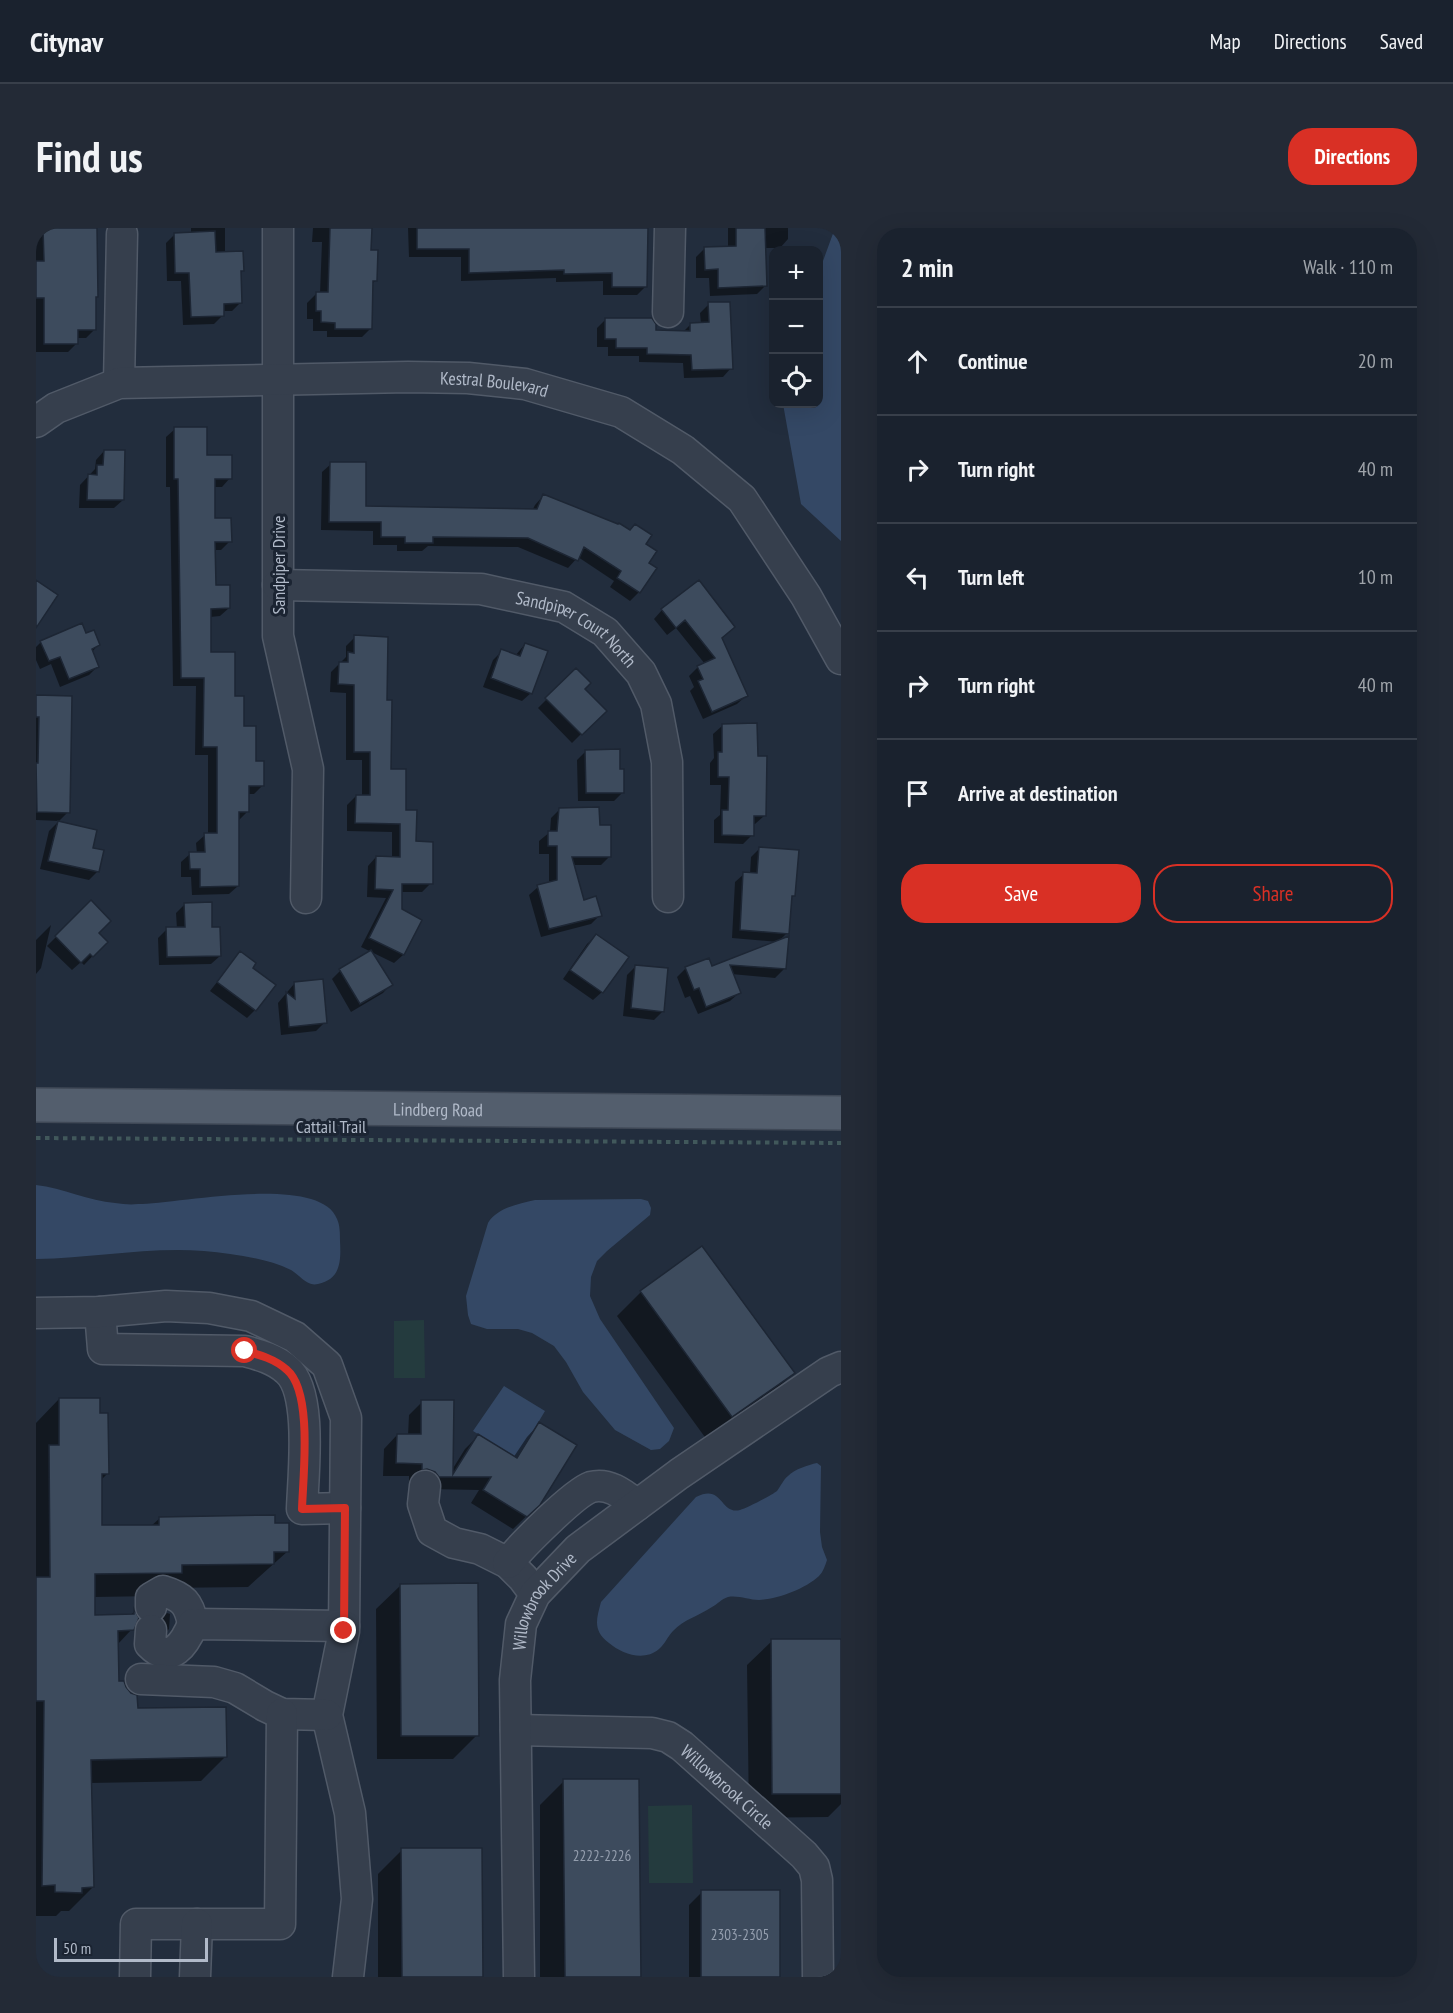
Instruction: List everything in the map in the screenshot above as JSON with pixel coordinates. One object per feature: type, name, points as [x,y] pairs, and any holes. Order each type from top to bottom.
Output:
[{"type":"main road","name":"Lindberg Road","points":[[36,1105],[841,1113]]},
{"type":"street","name":"Sandpiper Drive","points":[[278,228],[278,636],[308,770],[306,898]]},
{"type":"street","points":[[668,312],[670,228]]},
{"type":"street","points":[[119,383],[122,234]]},
{"type":"street","name":"Kestral Boulevard","points":[[36,422],[56,408],[119,383],[408,377],[468,378],[525,384],[621,412],[683,450],[742,499],[806,596],[841,658]]},
{"type":"street","name":"Sandpiper Court North","points":[[278,585],[481,589],[564,607],[605,632],[640,673],[656,704],[668,762],[669,897]]},
{"type":"street","points":[[36,1313],[100,1312],[166,1306],[209,1308],[251,1316],[295,1337],[327,1365],[346,1418],[344,1626],[327,1715],[350,1813],[357,1899],[348,1977]]},
{"type":"street","points":[[100,1312],[103,1349],[245,1351],[266,1356],[289,1371],[301,1393],[304,1411],[302,1509],[345,1508]]},
{"type":"street","name":"Willowbrook Drive","points":[[519,1977],[515,1680],[521,1624],[535,1594],[578,1550],[637,1505],[689,1467],[841,1366]]},
{"type":"street","points":[[425,1486],[423,1504],[432,1531],[454,1543],[480,1549],[508,1563],[535,1594]]},
{"type":"street","points":[[508,1563],[521,1546],[576,1497],[592,1487],[614,1488],[637,1505]]},
{"type":"street","points":[[164,1590],[179,1596],[191,1612],[193,1624],[178,1650],[165,1654],[157,1651],[150,1644],[152,1598],[164,1590]]},
{"type":"street","points":[[193,1624],[344,1626]]},
{"type":"street","points":[[141,1679],[214,1683],[235,1688],[282,1714],[327,1715]]},
{"type":"street","points":[[135,1977],[136,1924],[280,1924],[282,1714]]},
{"type":"street","name":"Willowbrook Circle","points":[[516,1730],[652,1733],[669,1737],[682,1746],[804,1855],[814,1867],[817,1880],[818,1977]]},
{"type":"street","points":[[195,1977],[197,1924]]},
{"type":"path","name":"Cattail Trail","points":[[36,1138],[841,1143]]},
{"type":"green space","points":[[424,1320],[425,1378],[394,1378],[394,1321]]},
{"type":"green space","points":[[692,1805],[693,1883],[649,1883],[648,1806]]},
{"type":"water","points":[[835,228],[841,228],[841,541],[801,504],[784,408],[823,408],[823,261]]},
{"type":"water","points":[[36,1185],[95,1200],[129,1204],[245,1194],[304,1197],[325,1205],[337,1219],[340,1230],[340,1262],[335,1273],[326,1282],[310,1284],[291,1270],[269,1262],[246,1256],[205,1251],[157,1250],[36,1259]]},
{"type":"water","points":[[641,1199],[648,1201],[651,1208],[650,1215],[597,1261],[591,1277],[590,1296],[600,1319],[674,1428],[669,1441],[660,1449],[651,1450],[615,1430],[583,1392],[554,1346],[532,1333],[518,1329],[487,1329],[471,1324],[466,1296],[488,1223],[502,1210],[535,1200]]},
{"type":"water","points":[[504,1386],[545,1411],[517,1458],[473,1431]]},
{"type":"water","points":[[817,1463],[821,1466],[820,1532],[827,1560],[823,1571],[813,1581],[774,1598],[759,1600],[728,1597],[682,1623],[659,1649],[647,1655],[627,1653],[604,1639],[597,1625],[601,1602],[696,1497],[711,1494],[717,1496],[728,1508],[740,1510],[777,1491],[794,1471]]},
{"type":"building","points":[[43,228],[97,228],[96,330],[78,330],[78,344],[44,344],[44,298],[36,298],[36,261],[44,261]]},
{"type":"building","points":[[330,228],[372,228],[371,250],[378,250],[377,281],[373,281],[372,329],[335,329],[335,323],[321,322],[321,311],[316,311],[316,292],[328,292]]},
{"type":"building","points":[[417,228],[648,228],[647,287],[612,287],[612,273],[564,274],[564,270],[469,273],[469,249],[417,249]]},
{"type":"building","points":[[736,228],[765,228],[767,286],[718,288],[718,269],[705,270],[704,247],[736,246]]},
{"type":"building","points":[[215,231],[216,252],[243,251],[242,303],[224,304],[224,316],[191,317],[189,273],[175,273],[174,233]]},
{"type":"building","points":[[708,302],[730,302],[733,369],[692,370],[691,355],[647,354],[647,348],[616,348],[616,339],[605,339],[605,318],[652,318],[656,324],[656,330],[690,331],[690,323],[709,322]]},
{"type":"building","points":[[174,427],[207,427],[207,455],[232,455],[232,479],[215,479],[215,518],[231,518],[232,542],[215,542],[216,585],[230,585],[230,608],[211,609],[211,652],[235,652],[235,696],[244,696],[244,726],[256,726],[256,761],[264,761],[264,786],[249,786],[249,812],[239,812],[239,886],[200,887],[200,869],[190,869],[189,852],[205,852],[204,833],[217,833],[217,747],[203,747],[204,678],[181,678],[178,479],[174,479]]},
{"type":"building","points":[[104,450],[125,450],[124,500],[87,500],[88,474],[97,475],[97,465],[103,465]]},
{"type":"building","points":[[330,462],[366,462],[366,506],[537,509],[543,494],[619,523],[630,530],[635,524],[652,535],[646,544],[657,551],[649,563],[657,568],[640,593],[617,578],[621,571],[584,547],[578,561],[528,538],[433,537],[433,543],[405,543],[405,537],[381,537],[381,522],[329,522]]},
{"type":"building","points":[[36,580],[58,595],[36,628]]},
{"type":"building","points":[[699,580],[735,627],[722,638],[748,696],[712,712],[698,681],[703,679],[697,666],[715,658],[685,620],[676,628],[661,609]]},
{"type":"building","points":[[82,623],[86,633],[94,630],[100,645],[92,649],[99,667],[69,679],[60,657],[49,661],[40,641]]},
{"type":"building","points":[[354,635],[388,637],[387,700],[392,700],[391,769],[406,769],[406,810],[417,810],[416,841],[433,842],[433,884],[402,884],[402,909],[422,920],[404,955],[369,938],[393,890],[375,889],[376,856],[400,857],[400,824],[355,823],[356,795],[370,795],[370,752],[354,752],[354,685],[338,684],[339,662],[348,662],[348,652],[354,653]]},
{"type":"building","points":[[525,643],[548,651],[532,694],[491,678],[501,649],[520,656]]},
{"type":"building","points":[[576,668],[591,683],[585,689],[607,711],[582,735],[545,698]]},
{"type":"building","points":[[36,695],[72,696],[70,813],[37,812],[36,763],[38,763],[39,717],[36,717]]},
{"type":"building","points":[[757,723],[758,756],[767,756],[766,816],[754,816],[754,836],[722,835],[722,810],[728,810],[729,777],[718,777],[718,752],[722,752],[722,724]]},
{"type":"building","points":[[620,749],[620,769],[624,769],[624,793],[586,793],[585,750]]},
{"type":"building","points":[[599,807],[600,825],[611,825],[611,857],[572,857],[584,900],[596,896],[602,916],[549,929],[537,885],[557,880],[557,846],[548,846],[548,831],[557,831],[559,808]]},
{"type":"building","points":[[58,821],[97,830],[93,848],[104,850],[99,872],[48,861]]},
{"type":"building","points":[[759,847],[799,850],[789,934],[740,930],[743,872],[757,873]]},
{"type":"building","points":[[91,900],[111,921],[99,933],[108,942],[93,957],[90,954],[81,963],[55,936]]},
{"type":"building","points":[[212,902],[212,927],[220,927],[221,956],[167,957],[166,927],[185,927],[184,903]]},
{"type":"building","points":[[596,934],[629,957],[603,993],[570,970]]},
{"type":"building","points":[[789,936],[786,969],[730,965],[741,993],[706,1007],[699,988],[694,990],[685,967],[709,958],[712,966]]},
{"type":"building","points":[[371,950],[393,985],[360,1004],[339,969]]},
{"type":"building","points":[[240,951],[256,963],[253,968],[276,985],[256,1011],[217,982]]},
{"type":"building","points":[[635,965],[668,968],[664,1012],[631,1008]]},
{"type":"building","points":[[323,979],[327,1023],[289,1027],[286,992],[295,999],[294,982]]},
{"type":"building","points":[[702,1246],[795,1373],[732,1417],[640,1291]]},
{"type":"building","points":[[59,1398],[100,1398],[100,1413],[108,1413],[109,1474],[102,1474],[102,1525],[159,1525],[159,1517],[275,1515],[275,1523],[289,1523],[289,1552],[274,1552],[274,1564],[182,1565],[182,1573],[95,1574],[95,1615],[134,1614],[134,1609],[139,1618],[134,1630],[118,1631],[119,1681],[124,1681],[131,1693],[137,1695],[138,1708],[226,1707],[227,1757],[91,1760],[94,1887],[82,1888],[82,1893],[55,1892],[55,1885],[42,1886],[44,1701],[36,1701],[36,1577],[50,1577],[49,1445],[59,1445]]},
{"type":"building","points":[[421,1400],[454,1400],[453,1474],[478,1434],[517,1458],[539,1422],[577,1445],[540,1505],[527,1517],[483,1490],[491,1477],[439,1477],[435,1472],[422,1470],[422,1464],[396,1463],[397,1434],[421,1434]]},
{"type":"building","points":[[478,1583],[479,1736],[401,1736],[400,1584]]},
{"type":"building","points":[[771,1639],[841,1639],[841,1794],[772,1794]]},
{"type":"building","points":[[563,1779],[639,1779],[641,1977],[565,1977]]},
{"type":"building","points":[[401,1848],[482,1848],[483,1977],[402,1977]]},
{"type":"building","points":[[701,1890],[780,1890],[780,1977],[701,1977]]},
{"type":"route","points":[[245,1351],[266,1356],[289,1371],[301,1393],[304,1411],[302,1509],[345,1508],[344,1631]]}]
